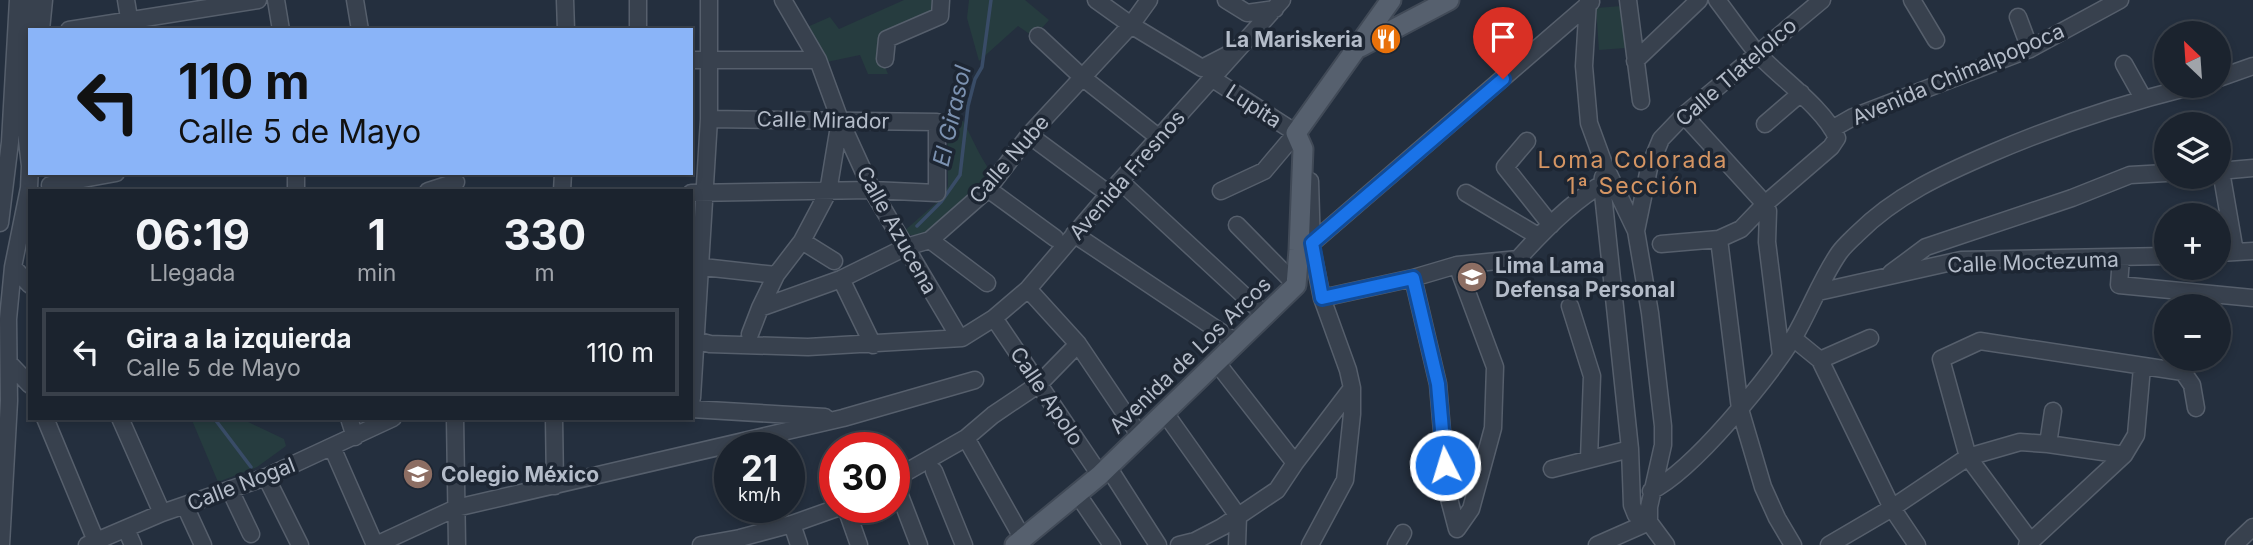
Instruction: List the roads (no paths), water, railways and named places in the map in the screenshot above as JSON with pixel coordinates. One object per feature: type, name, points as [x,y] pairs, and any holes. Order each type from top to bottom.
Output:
[{"type":"main road","points":[[1299,141],[1391,0]]},
{"type":"main road","points":[[1359,47],[1449,0]]},
{"type":"main road","name":"Avenida de Los Arcos","points":[[1019,542],[1104,471],[1296,285],[1299,250],[1299,141]]},
{"type":"street","points":[[18,0],[28,31]]},
{"type":"street","points":[[29,28],[30,0]]},
{"type":"street","points":[[32,28],[44,0]]},
{"type":"street","points":[[126,0],[131,25]]},
{"type":"street","points":[[94,28],[131,25],[258,0]]},
{"type":"street","points":[[276,0],[281,28]]},
{"type":"street","points":[[355,0],[360,28]]},
{"type":"street","points":[[565,0],[566,28]]},
{"type":"street","points":[[638,0],[638,28]]},
{"type":"street","points":[[693,339],[697,193],[709,119],[709,0]]},
{"type":"street","name":"Calle Azucena","points":[[783,0],[818,60],[839,120],[872,190],[960,337]]},
{"type":"street","points":[[885,59],[887,39],[940,16],[941,0]]},
{"type":"street","points":[[1096,0],[1130,25],[1202,68],[1236,51]]},
{"type":"street","name":"Calle Nube","points":[[760,308],[841,279],[906,247],[930,240],[988,189],[1029,135],[1130,25],[1149,0]]},
{"type":"street","points":[[1226,0],[1247,13],[1278,4]]},
{"type":"street","points":[[1628,0],[1641,101]]},
{"type":"street","points":[[1635,61],[1699,0]]},
{"type":"street","points":[[1717,0],[1758,54],[1801,93],[1835,134]]},
{"type":"street","points":[[1912,0],[1936,40]]},
{"type":"street","points":[[1590,2],[1584,66],[1591,132],[1636,231],[1650,313],[1663,426],[1663,445],[1651,491],[1649,522]]},
{"type":"street","points":[[1312,243],[1590,2]]},
{"type":"street","name":"Calle Tlatelolco","points":[[1636,231],[1653,158],[1661,139],[1684,115],[1758,54],[1815,2]]},
{"type":"street","name":"Avenida Chimalpopoca","points":[[1661,244],[1718,239],[1741,229],[1765,204],[1831,147],[1835,134],[1853,117],[2030,48],[2111,2]]},
{"type":"street","name":"Avenida Fresnos","points":[[960,337],[994,318],[1028,289],[1120,180],[1278,4]]},
{"type":"street","points":[[2018,18],[2030,48]]},
{"type":"street","points":[[0,26],[28,34]]},
{"type":"street","points":[[1038,36],[1082,77],[1158,137]]},
{"type":"street","points":[[0,222],[2,192],[28,40]]},
{"type":"street","points":[[693,60],[818,60]]},
{"type":"street","points":[[2124,64],[2143,98]]},
{"type":"street","points":[[2231,74],[2253,66]]},
{"type":"street","name":"Lupita","points":[[1213,79],[1299,141]]},
{"type":"street","points":[[1765,124],[1801,93]]},
{"type":"street","points":[[1651,491],[1667,483],[1740,409],[1793,338],[1840,252],[1865,226],[1898,199],[1931,179],[2036,134],[2154,95]]},
{"type":"street","points":[[16,114],[28,159]]},
{"type":"street","points":[[1684,115],[1765,204],[1768,211],[1767,242],[1781,355]]},
{"type":"street","name":"Calle Mirador","points":[[709,119],[937,122],[937,193],[872,190]]},
{"type":"street","points":[[750,334],[776,275],[802,241],[828,192],[839,120]]},
{"type":"street","points":[[1029,135],[1109,194]]},
{"type":"street","points":[[1221,191],[1264,171],[1299,141],[1310,174],[1312,243],[1322,298],[1352,388],[1345,480],[1310,545]]},
{"type":"street","points":[[1527,141],[1505,167],[1552,225]]},
{"type":"street","points":[[1604,164],[1602,184],[1630,449],[1632,505],[1636,515],[1649,522],[1666,545]]},
{"type":"street","points":[[2231,170],[2253,168]]},
{"type":"street","points":[[1884,279],[1927,247],[2061,202],[2130,175],[2154,174]]},
{"type":"street","points":[[50,185],[105,175]]},
{"type":"street","points":[[1120,180],[1265,315]]},
{"type":"street","points":[[434,189],[456,182]]},
{"type":"street","points":[[1322,298],[1413,278],[1457,265],[1518,259],[1538,236],[1583,195],[1602,184]]},
{"type":"street","points":[[988,189],[1055,238]]},
{"type":"street","points":[[697,193],[872,190]]},
{"type":"street","points":[[1466,193],[1538,236]]},
{"type":"street","points":[[1,545],[9,363],[8,319],[13,267],[27,219]]},
{"type":"street","points":[[1237,225],[1296,285]]},
{"type":"street","points":[[1074,234],[1237,343]]},
{"type":"street","points":[[1718,239],[1740,409],[1763,487],[1793,545]]},
{"type":"street","points":[[930,240],[987,283]]},
{"type":"street","points":[[802,241],[835,261]]},
{"type":"street","points":[[2231,252],[2253,251]]},
{"type":"street","name":"Calle Moctezuma","points":[[1818,292],[1961,260],[2154,257]]},
{"type":"street","points":[[2121,258],[2119,285],[2253,298]]},
{"type":"street","points":[[1413,278],[1438,384],[1447,491],[1457,529],[1471,509],[1493,428],[1495,366],[1457,265]]},
{"type":"street","points":[[696,266],[776,275]]},
{"type":"street","points":[[13,267],[28,283]]},
{"type":"street","points":[[841,279],[873,345]]},
{"type":"street","points":[[1028,289],[1078,344],[1140,436]]},
{"type":"street","points":[[1570,306],[1592,376],[1589,459]]},
{"type":"street","name":"Calle Apolo","points":[[994,318],[1039,384],[1158,545]]},
{"type":"street","points":[[693,339],[705,334],[750,334],[811,340],[826,345]]},
{"type":"street","points":[[693,339],[710,344],[808,347],[873,345],[960,337]]},
{"type":"street","points":[[1793,338],[1820,360],[1892,508],[1917,545]]},
{"type":"street","points":[[1820,360],[1870,338]]},
{"type":"street","points":[[2141,367],[2136,435],[2123,455],[2029,543],[1968,457],[1941,359],[1980,341],[2183,372],[2192,385],[2196,408]]},
{"type":"street","points":[[910,471],[966,438],[993,415],[1039,384],[1078,344]]},
{"type":"street","points":[[9,363],[28,382]]},
{"type":"street","points":[[1217,363],[1294,463]]},
{"type":"street","points":[[332,447],[375,545],[456,508],[843,418],[975,380]]},
{"type":"street","points":[[1179,545],[1195,541],[1277,490],[1294,463],[1352,388]]},
{"type":"street","points":[[693,403],[843,418]]},
{"type":"street","points":[[2049,444],[2053,411]]},
{"type":"street","points":[[1165,413],[1238,516],[1237,545]]},
{"type":"street","points":[[46,420],[91,543]]},
{"type":"street","points":[[121,420],[162,513]]},
{"type":"street","points":[[350,420],[355,437]]},
{"type":"street","name":"Calle Nogal","points":[[91,543],[162,513],[266,477],[389,420]]},
{"type":"street","points":[[455,420],[457,545]]},
{"type":"street","points":[[554,420],[555,486]]},
{"type":"street","points":[[966,438],[1019,542]]},
{"type":"street","points":[[1829,545],[1892,508],[1968,457],[2020,442],[2123,455]]},
{"type":"street","points":[[1552,470],[1630,449]]},
{"type":"street","points":[[934,471],[964,545]]},
{"type":"street","points":[[266,477],[300,545]]},
{"type":"street","points":[[230,490],[251,534]]},
{"type":"street","points":[[1078,495],[1112,545]]},
{"type":"street","points":[[185,506],[203,545]]},
{"type":"street","points":[[701,545],[740,542],[819,514]]},
{"type":"street","points":[[910,522],[919,545]]},
{"type":"street","points":[[1597,545],[1649,522]]},
{"type":"street","points":[[851,523],[859,545]]},
{"type":"street","points":[[792,524],[799,545]]},
{"type":"street","points":[[126,528],[133,545]]},
{"type":"street","points":[[2234,545],[2251,534]]},
{"type":"waterway","name":"El Girasol","points":[[917,226],[941,202],[960,175],[968,106],[975,79],[982,67],[991,0]]},
{"type":"waterway","points":[[216,420],[251,467]]},
{"type":"place","name":"La Mariskeria","points":[[1386,39]]},
{"type":"place","name":"Lima Lama Defensa Personal","points":[[1472,277]]},
{"type":"place","name":"Colegio México","points":[[418,474]]},
{"type":"district","name":"Loma Colorada 1ª Sección","points":[[1633,173]]}]
